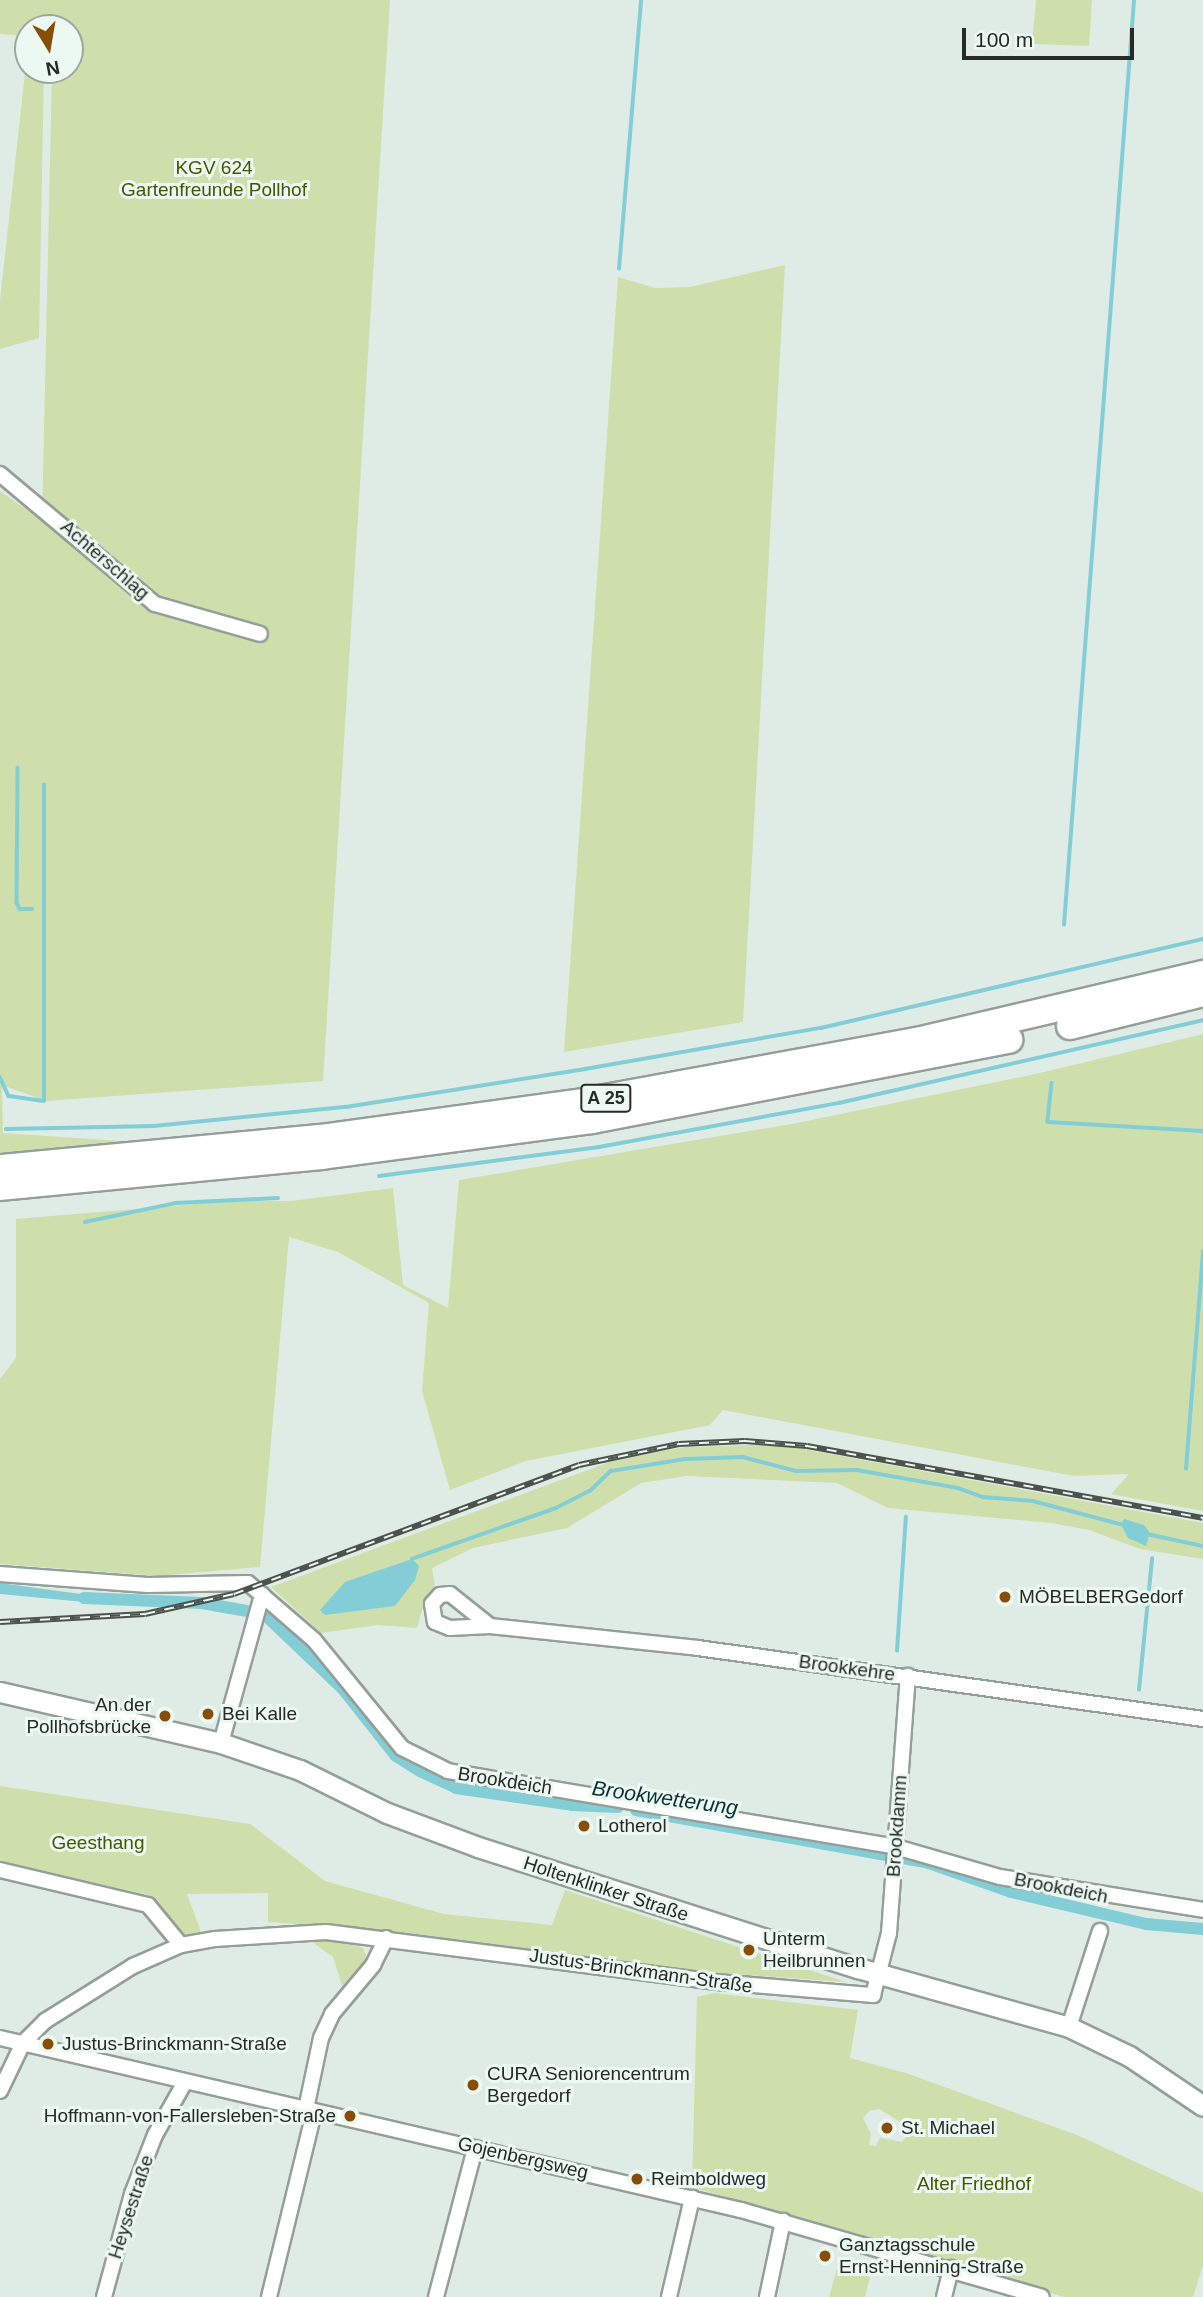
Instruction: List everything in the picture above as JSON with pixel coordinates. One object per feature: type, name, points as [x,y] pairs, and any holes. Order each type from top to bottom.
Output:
[{"type":"highway","name":"A 25","points":[[0,1168],[320,1138],[589,1101],[917,1041],[1203,974]]},
{"type":"highway","name":"A 25","points":[[0,1187],[321,1156],[593,1120],[919,1059],[1203,993]]},
{"type":"main road","name":"Holtenklinker Straße","points":[[0,1692],[220,1743],[300,1770],[387,1813],[478,1847],[881,1975],[1069,2027],[1129,2056],[1203,2106]]},
{"type":"street","name":"Achterschlag","points":[[0,474],[155,604],[260,634]]},
{"type":"street","name":"Brookdeich","points":[[0,1574],[148,1585],[245,1582],[259,1607],[314,1640],[402,1748],[435,1767],[1000,1877],[1203,1910]]},
{"type":"street","points":[[220,1743],[259,1607]]},
{"type":"street","name":"Brookkehre","points":[[490,1626],[908,1676],[1203,1719]]},
{"type":"street","name":"Brookdamm","points":[[881,1975],[895,1855],[908,1676]]},
{"type":"street","points":[[0,1870],[148,1905],[181,1945]]},
{"type":"street","points":[[1069,2027],[1100,1931]]},
{"type":"street","name":"Justus-Brinckmann-Straße","points":[[0,2091],[23,2043],[45,2021],[88,1992],[181,1945],[269,1934],[386,1938],[852,1996],[875,1994],[881,1975]]},
{"type":"street","points":[[270,2297],[310,2111],[321,2038],[331,2014],[373,1965],[386,1938]]},
{"type":"street","name":"Gojenbergsweg","points":[[0,2038],[692,2198],[951,2268],[1042,2297]]},
{"type":"street","name":"Heysestraße","points":[[104,2297],[132,2193],[155,2135],[185,2082]]},
{"type":"street","points":[[436,2297],[475,2148]]},
{"type":"street","points":[[669,2297],[692,2198]]},
{"type":"street","points":[[767,2297],[783,2221]]},
{"type":"street","points":[[944,2297],[951,2268]]},
{"type":"green space","name":"KGV 624 Gartenfreunde Pollhof","points":[[0,0],[390,0],[323,1081],[46,1101],[2,1085],[3,1133],[136,1142],[0,1153],[0,491],[42,520],[52,84],[84,84],[84,14],[14,14],[14,35],[0,34]]},
{"type":"green space","points":[[1036,0],[1092,0],[1089,46],[1032,44]]},
{"type":"green space","points":[[24,84],[44,84],[39,338],[0,349],[0,300]]},
{"type":"green space","points":[[785,265],[743,1022],[564,1052],[618,277],[655,288],[690,287]]},
{"type":"green space","points":[[1203,1034],[1203,1511],[1111,1494],[1129,1474],[1074,1476],[723,1410],[710,1425],[526,1461],[450,1490],[422,1391],[429,1303],[338,1252],[289,1237],[260,1567],[158,1576],[0,1564],[0,1379],[16,1358],[16,1219],[231,1201],[291,1201],[393,1188],[403,1285],[448,1308],[459,1180],[797,1123],[1040,1073]]},
{"type":"green space","points":[[787,1446],[1203,1523],[1203,1559],[1140,1549],[1089,1530],[1052,1523],[888,1508],[837,1483],[686,1476],[641,1483],[567,1528],[473,1548],[432,1568],[435,1585],[425,1600],[417,1628],[378,1625],[321,1633],[271,1587],[620,1458],[686,1447]]},
{"type":"green space","name":"Geesthang","points":[[0,1786],[250,1824],[325,1881],[444,1914],[552,1925],[565,1890],[846,1982],[719,1973],[384,1930],[268,1922],[268,1893],[187,1894],[201,1932],[183,1936],[148,1895],[0,1861]]},
{"type":"green space","points":[[311,1941],[346,1941],[363,1948],[367,1958],[342,1986],[333,1957]]},
{"type":"green space","name":"Alter Friedhof","points":[[714,1993],[858,2010],[850,2058],[906,2073],[1077,2135],[1203,2193],[1203,2265],[1193,2297],[1064,2297],[692,2187],[697,1997]],"holes":[[[879,2109],[907,2126],[908,2133],[902,2142],[880,2138],[876,2146],[869,2145],[871,2134],[863,2118],[869,2111]]]},
{"type":"green space","points":[[837,2269],[870,2277],[865,2297],[829,2297]]},
{"type":"water","points":[[1124,1519],[1144,1525],[1150,1533],[1146,1546],[1128,1538],[1121,1524]]},
{"type":"water","points":[[412,1559],[419,1566],[415,1580],[395,1606],[325,1615],[320,1610],[345,1582]]},
{"type":"water","points":[[0,1583],[81,1594],[116,1605],[0,1594]]},
{"type":"waterway","points":[[619,269],[641,0]]},
{"type":"waterway","points":[[1064,925],[1134,0]]},
{"type":"waterway","points":[[18,768],[17,903],[20,909],[32,909]]},
{"type":"waterway","points":[[0,1077],[9,1096],[44,1101],[44,785]]},
{"type":"waterway","points":[[6,1129],[154,1126],[346,1107],[821,1028],[1203,939]]},
{"type":"waterway","points":[[379,1176],[599,1147],[839,1103],[1203,1020]]},
{"type":"waterway","points":[[1052,1083],[1048,1122],[1203,1131]]},
{"type":"waterway","points":[[85,1222],[176,1203],[278,1198]]},
{"type":"waterway","points":[[1186,1469],[1203,1252]]},
{"type":"waterway","points":[[412,1559],[556,1508],[590,1491],[611,1471],[685,1459],[743,1457],[796,1471],[857,1470],[958,1488],[983,1497],[1033,1501],[1124,1525]]},
{"type":"waterway","points":[[897,1651],[906,1517]]},
{"type":"waterway","points":[[1147,1534],[1203,1546]]},
{"type":"waterway","points":[[1139,1690],[1152,1559]]},
{"type":"waterway","name":"Brookwetterung","points":[[84,1598],[202,1603],[264,1614],[343,1689],[396,1756],[420,1771],[456,1788],[572,1805],[618,1807]]},
{"type":"waterway","name":"Brookwetterung","points":[[636,1810],[926,1862],[1011,1892],[1146,1924],[1203,1929]]},
{"type":"railway","points":[[0,1622],[145,1614],[234,1594],[579,1465],[679,1444],[745,1441],[807,1446],[1203,1518]]},
{"type":"place","name":"MÖBELBERGedorf","points":[[1005,1597]]},
{"type":"place","name":"Bei Kalle","points":[[208,1714]]},
{"type":"place","name":"An der Pollhofsbrücke","points":[[165,1716]]},
{"type":"place","name":"Lotherol","points":[[584,1826]]},
{"type":"place","name":"Unterm Heilbrunnen","points":[[749,1950]]},
{"type":"place","name":"Justus-Brinckmann-Straße","points":[[48,2044]]},
{"type":"place","name":"CURA Seniorencentrum Bergedorf","points":[[473,2085]]},
{"type":"place","name":"Hoffmann-von-Fallersleben-Straße","points":[[350,2116]]},
{"type":"place","name":"St. Michael","points":[[887,2128]]},
{"type":"place","name":"Reimboldweg","points":[[637,2179]]},
{"type":"place","name":"Ganztagsschule Ernst-Henning-Straße","points":[[825,2256]]}]
